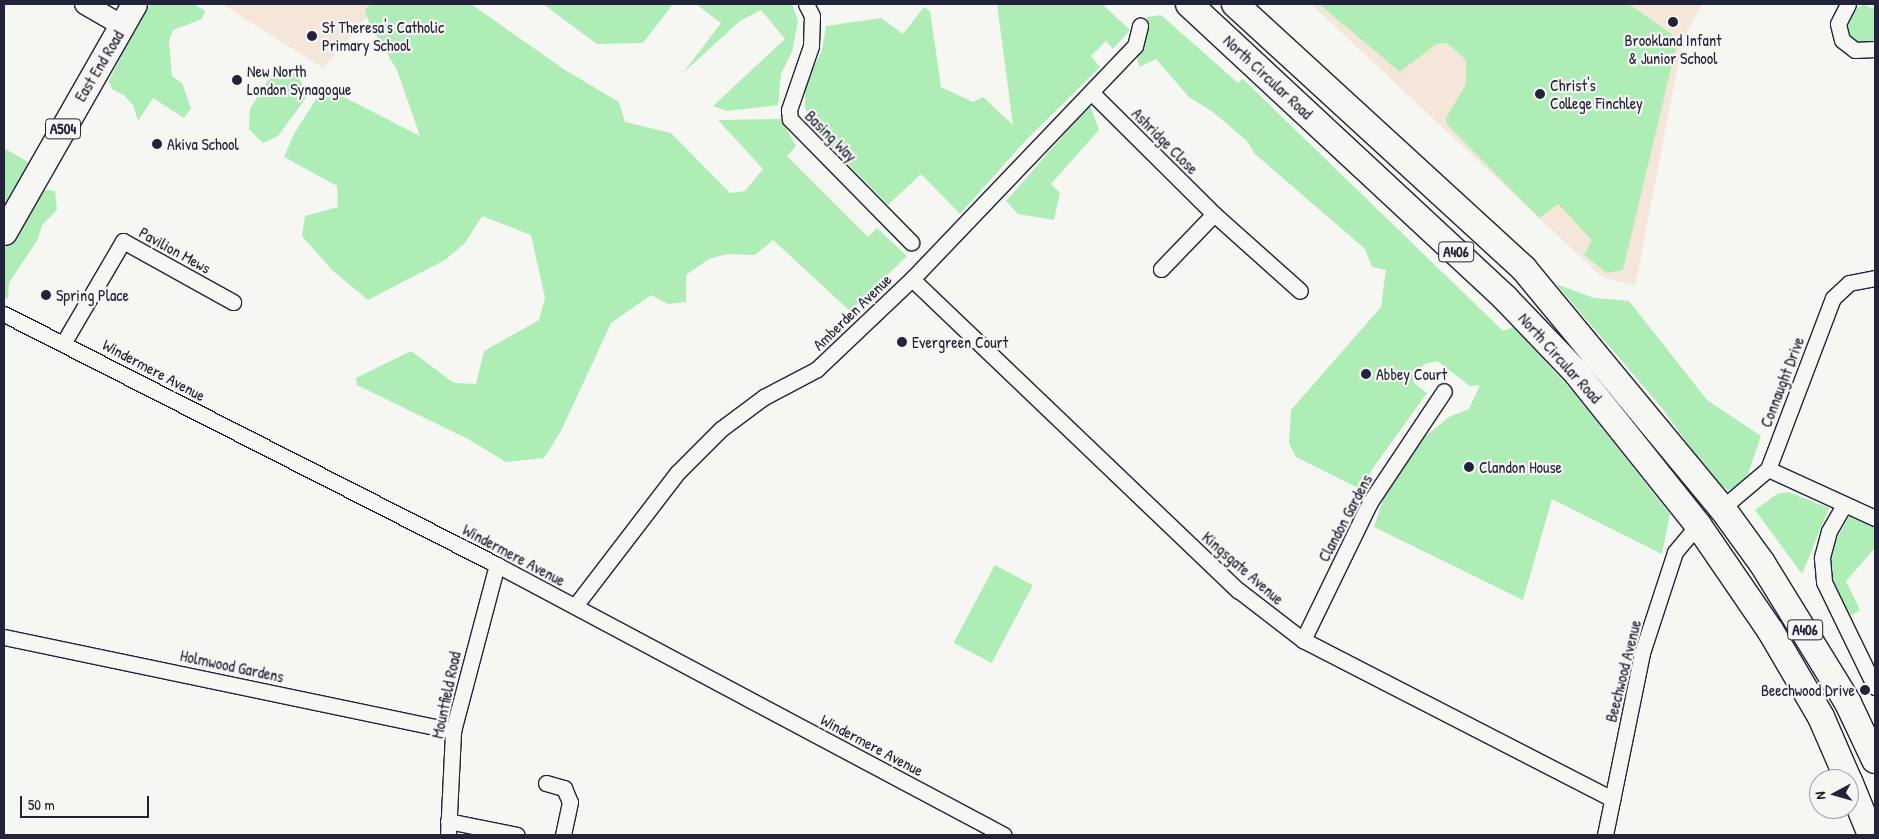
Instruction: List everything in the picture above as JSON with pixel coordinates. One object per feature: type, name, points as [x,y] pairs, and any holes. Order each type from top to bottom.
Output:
[{"type":"highway","name":"North Circular Road","points":[[1189,4],[1505,298],[1594,393],[1698,525],[1798,678],[1821,717],[1844,769]]},
{"type":"highway","name":"North Circular Road","points":[[1235,4],[1524,269],[1722,508],[1800,621],[1848,703],[1875,760]]},
{"type":"highway","name":"North Circular Road","points":[[1859,805],[1871,835]]},
{"type":"main road","name":"East End Road","points":[[4,232],[134,4]]},
{"type":"street","points":[[85,4],[123,26]]},
{"type":"street","name":"Basing Way","points":[[806,4],[812,16],[810,46],[789,110],[790,120],[911,242]]},
{"type":"street","points":[[1848,4],[1838,24],[1842,40],[1855,50],[1875,49]]},
{"type":"street","name":"Amberden Avenue","points":[[575,606],[678,472],[721,429],[764,397],[817,369],[912,279],[1136,46],[1140,26]]},
{"type":"street","name":"Ashridge Close","points":[[1091,92],[1214,214],[1300,291]]},
{"type":"street","points":[[1161,269],[1214,214]]},
{"type":"street","name":"Pavilion Mews","points":[[64,342],[122,241],[233,302]]},
{"type":"street","name":"Connaught Drive","points":[[1722,508],[1768,469],[1832,298],[1849,282],[1875,278]]},
{"type":"street","name":"Kingsgate Avenue","points":[[912,279],[1238,590],[1303,640],[1612,799]]},
{"type":"street","name":"Windermere Avenue","points":[[4,314],[64,342],[497,565],[1004,835]]},
{"type":"street","name":"Clandon Gardens","points":[[1303,640],[1370,502],[1444,391]]},
{"type":"street","points":[[1768,469],[1800,481],[1875,518]]},
{"type":"street","points":[[1844,504],[1829,530],[1822,558],[1824,582],[1875,687]]},
{"type":"street","name":"Beechwood Avenue","points":[[1605,835],[1642,652],[1676,552],[1698,525]]},
{"type":"street","name":"Mountfield Road","points":[[448,828],[453,731],[497,565]]},
{"type":"street","name":"Holmwood Gardens","points":[[4,637],[453,731]]},
{"type":"street","points":[[546,783],[564,788],[570,802],[563,835]]},
{"type":"street","points":[[448,828],[517,835]]},
{"type":"shaded area","name":"St Theresa's Catholic Primary School","points":[[222,4],[379,4],[323,68]]},
{"type":"shaded area","name":"Christ's College Finchley","points":[[1311,4],[1702,4],[1683,39],[1635,286],[1602,277]]},
{"type":"green space","points":[[151,4],[194,4],[205,11],[202,19],[173,30],[169,41],[172,76],[182,83],[191,108],[184,118],[153,98],[138,121],[133,105],[125,96],[112,89],[109,81],[140,17]]},
{"type":"green space","points":[[370,4],[471,4],[565,70],[619,102],[625,122],[671,133],[730,193],[745,191],[763,169],[718,120],[781,119],[796,146],[787,156],[868,237],[877,228],[907,256],[850,311],[773,240],[755,255],[727,254],[709,259],[686,275],[686,302],[668,304],[651,295],[611,323],[561,431],[544,458],[506,462],[468,439],[357,385],[356,378],[411,351],[454,383],[476,384],[484,351],[539,320],[545,298],[531,235],[482,216],[465,243],[445,260],[368,300],[333,271],[302,236],[305,216],[338,207],[337,186],[284,157],[294,134],[320,93],[330,90],[420,136],[397,70],[369,23],[365,10]]},
{"type":"green space","points":[[543,4],[673,4],[643,43],[597,44]]},
{"type":"green space","points":[[696,4],[792,4],[798,21],[792,52],[781,74],[778,105],[727,111],[713,106],[785,39],[761,10],[740,21],[683,73],[721,23]]},
{"type":"green space","points":[[997,4],[1106,4],[1104,6],[1130,30],[1113,49],[1106,41],[1091,56],[1100,67],[1027,139],[960,214],[921,174],[888,205],[814,129],[805,108],[805,85],[822,50],[826,26],[881,18],[903,34],[924,7],[930,11],[941,87],[973,102],[983,97],[1013,125]]},
{"type":"green space","name":"Christ's College Finchley","points":[[1319,4],[1629,4],[1678,39],[1623,270],[1607,273],[1584,255],[1592,240],[1558,204],[1539,218],[1447,124],[1446,118],[1466,84],[1466,60],[1447,43],[1436,44],[1400,72]]},
{"type":"green space","points":[[1864,5],[1875,9],[1875,40],[1863,44],[1851,38],[1845,27],[1853,9]]},
{"type":"green space","points":[[1161,15],[1238,83],[1243,79],[1503,331],[1514,327],[1574,393],[1670,514],[1662,554],[1552,499],[1523,600],[1374,527],[1389,482],[1426,436],[1449,417],[1469,409],[1480,385],[1470,386],[1437,361],[1424,364],[1413,382],[1427,393],[1373,468],[1362,490],[1296,457],[1289,443],[1291,410],[1381,307],[1386,270],[1372,267],[1365,249],[1255,154],[1247,141],[1213,112],[1189,97],[1156,59],[1139,67],[1137,55],[1148,33],[1147,17]]},
{"type":"green space","points":[[287,68],[294,71],[305,88],[306,98],[278,136],[263,143],[249,129],[250,109],[268,80]]},
{"type":"green space","points":[[1090,105],[1099,130],[1051,184],[1060,193],[1054,220],[1018,214],[1006,201]]},
{"type":"green space","points":[[4,148],[38,168],[4,230]]},
{"type":"green space","points":[[40,189],[55,191],[57,210],[42,225],[38,239],[9,283],[8,299],[4,298],[4,250],[30,199]]},
{"type":"green space","points":[[1556,284],[1594,298],[1629,301],[1707,400],[1761,436],[1748,474],[1739,486],[1728,490],[1716,483],[1662,408]]},
{"type":"green space","points":[[1788,492],[1829,508],[1802,574],[1755,510],[1777,494]]},
{"type":"green space","points":[[1849,516],[1875,528],[1875,548],[1846,581],[1860,610],[1851,616],[1829,577],[1828,555]]},
{"type":"green space","points":[[995,565],[1033,585],[992,663],[954,643]]},
{"type":"place","name":"Brookland Infant & Junior School","points":[[1673,22]]},
{"type":"place","name":"St Theresa's Catholic Primary School","points":[[312,36]]},
{"type":"place","name":"New North London Synagogue","points":[[237,80]]},
{"type":"place","name":"Christ's College Finchley","points":[[1540,94]]},
{"type":"place","name":"Akiva School","points":[[157,144]]},
{"type":"place","name":"Spring Place","points":[[46,295]]},
{"type":"place","name":"Evergreen Court","points":[[902,342]]},
{"type":"place","name":"Abbey Court","points":[[1366,374]]},
{"type":"place","name":"Clandon House","points":[[1469,467]]},
{"type":"place","name":"Beechwood Drive","points":[[1865,690]]}]
